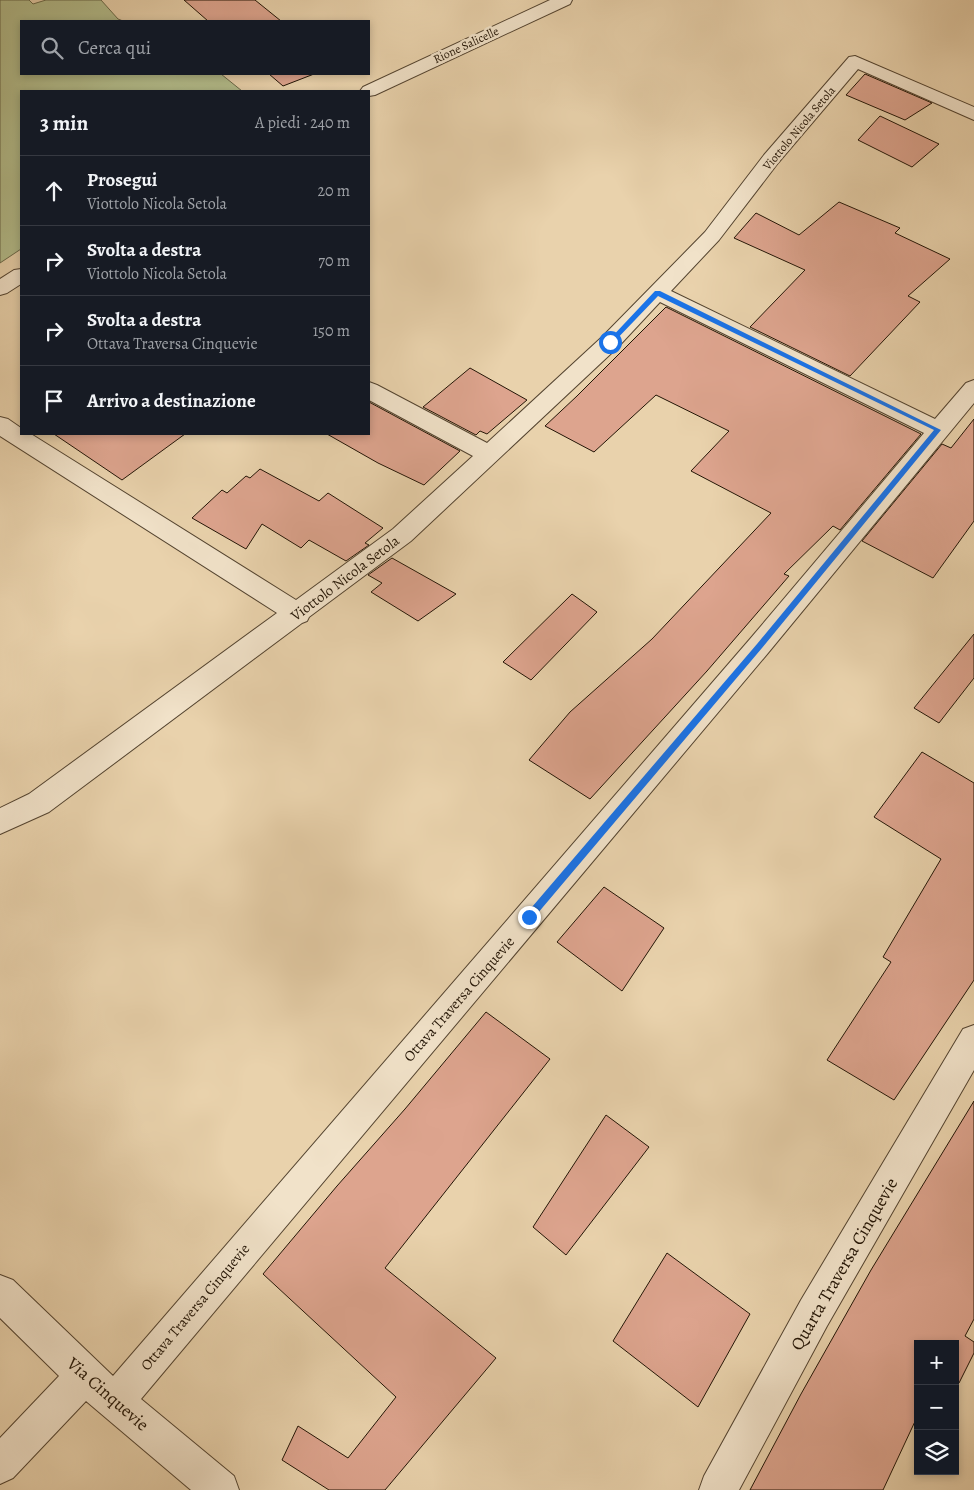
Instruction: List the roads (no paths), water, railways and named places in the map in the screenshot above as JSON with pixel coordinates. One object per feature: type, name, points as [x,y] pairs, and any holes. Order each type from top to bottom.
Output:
[{"type":"street","name":"Rione Salicelle","points":[[370,91],[564,0]]},
{"type":"street","name":"Viottolo Nicola Setola","points":[[0,822],[39,803],[298,614],[402,535],[610,342],[658,293],[712,236],[771,159],[855,61],[974,114]]},
{"type":"street","points":[[0,288],[20,276]]},
{"type":"street","points":[[658,293],[938,430]]},
{"type":"street","name":"Ottava Traversa Cinquevie","points":[[115,1402],[753,654],[974,388]]},
{"type":"street","points":[[370,391],[488,454]]},
{"type":"street","points":[[0,426],[298,614]]},
{"type":"street","name":"Quarta Traversa Cinquevie","points":[[718,1490],[814,1313],[974,1040]]},
{"type":"street","name":"Via Cinquevie","points":[[0,1293],[85,1376],[220,1490]]},
{"type":"street","points":[[0,1465],[85,1376]]}]
